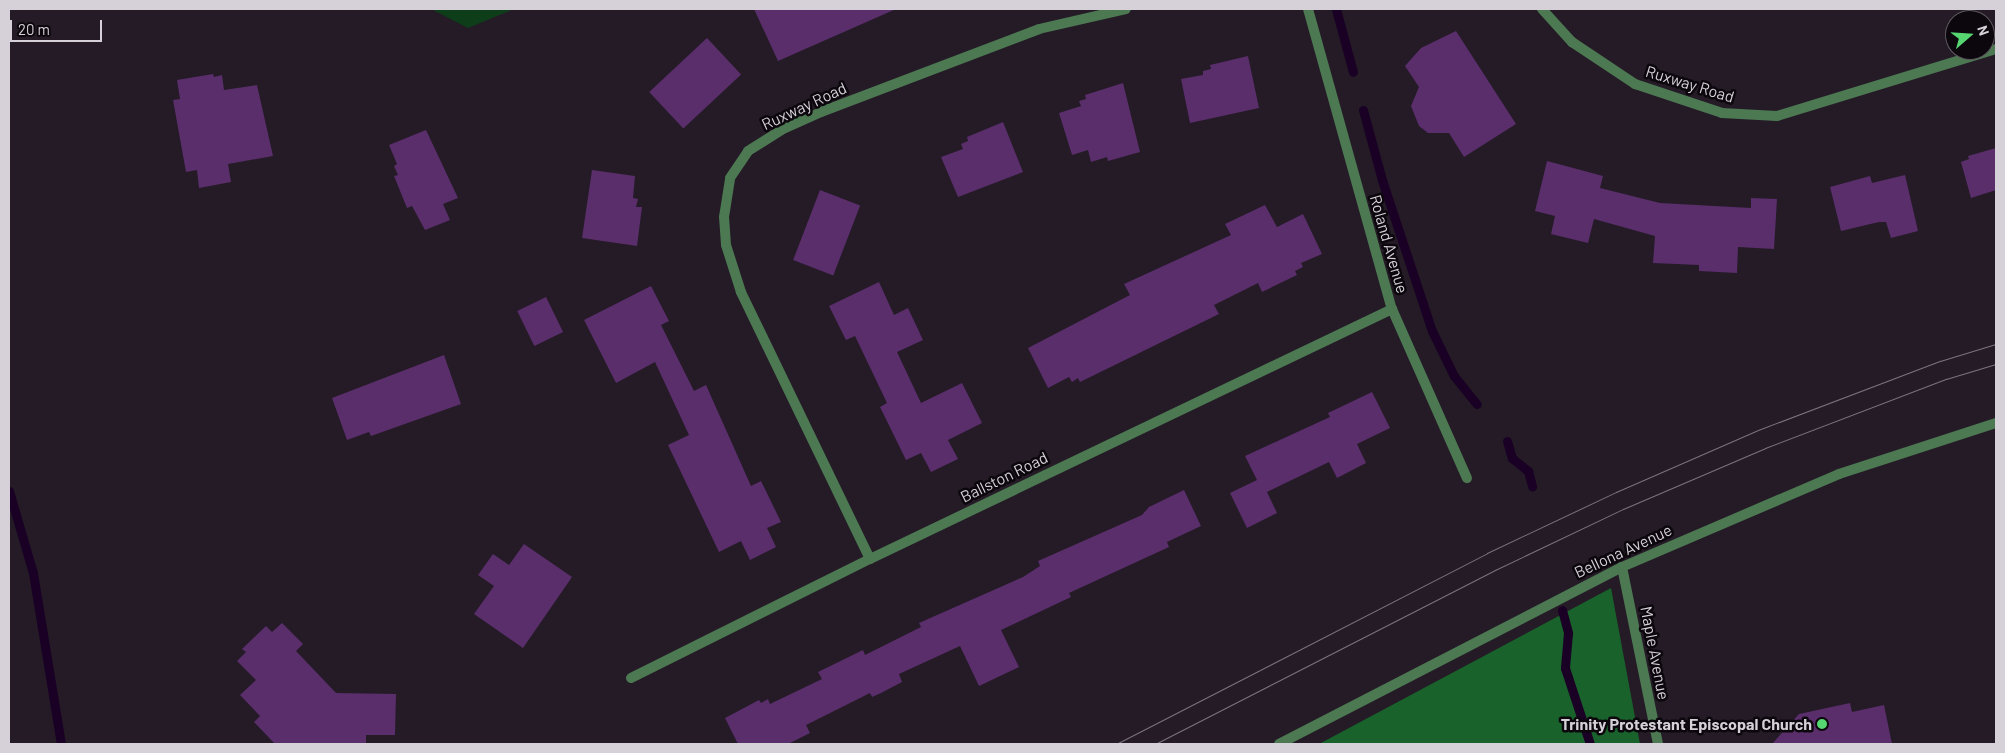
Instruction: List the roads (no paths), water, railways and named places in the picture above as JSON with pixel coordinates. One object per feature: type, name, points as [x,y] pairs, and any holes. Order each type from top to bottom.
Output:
[{"type":"street","name":"Ruxway Road","points":[[870,559],[742,292],[726,245],[724,217],[730,178],[748,151],[781,130],[821,112],[1039,29],[1126,9]]},
{"type":"street","name":"Roland Avenue","points":[[1308,9],[1392,308],[1467,478]]},
{"type":"street","name":"Ruxway Road","points":[[1542,9],[1572,42],[1635,84],[1722,113],[1777,116],[1996,49]]},
{"type":"street","name":"Ballston Road","points":[[631,678],[870,559],[1392,308]]},
{"type":"street","name":"Bellona Avenue","points":[[1279,744],[1622,567],[1839,474],[1996,423]]},
{"type":"street","name":"Maple Avenue","points":[[1622,567],[1658,744]]},
{"type":"waterway","points":[[1336,9],[1353,72]]},
{"type":"waterway","points":[[1363,110],[1382,180],[1432,331],[1454,376],[1477,404]]},
{"type":"waterway","points":[[1507,441],[1512,458],[1528,471],[1532,486]]},
{"type":"waterway","points":[[9,491],[33,573],[61,744]]},
{"type":"waterway","points":[[1562,610],[1568,633],[1565,668],[1590,744]]},
{"type":"tram line","points":[[1116,744],[1487,553],[1616,492],[1758,430],[1940,361],[1996,344]]},
{"type":"tram line","points":[[1155,744],[1495,570],[1623,509],[1765,448],[1946,379],[1996,364]]},
{"type":"place","name":"Trinity Protestant Episcopal Church","points":[[1822,724]]}]
